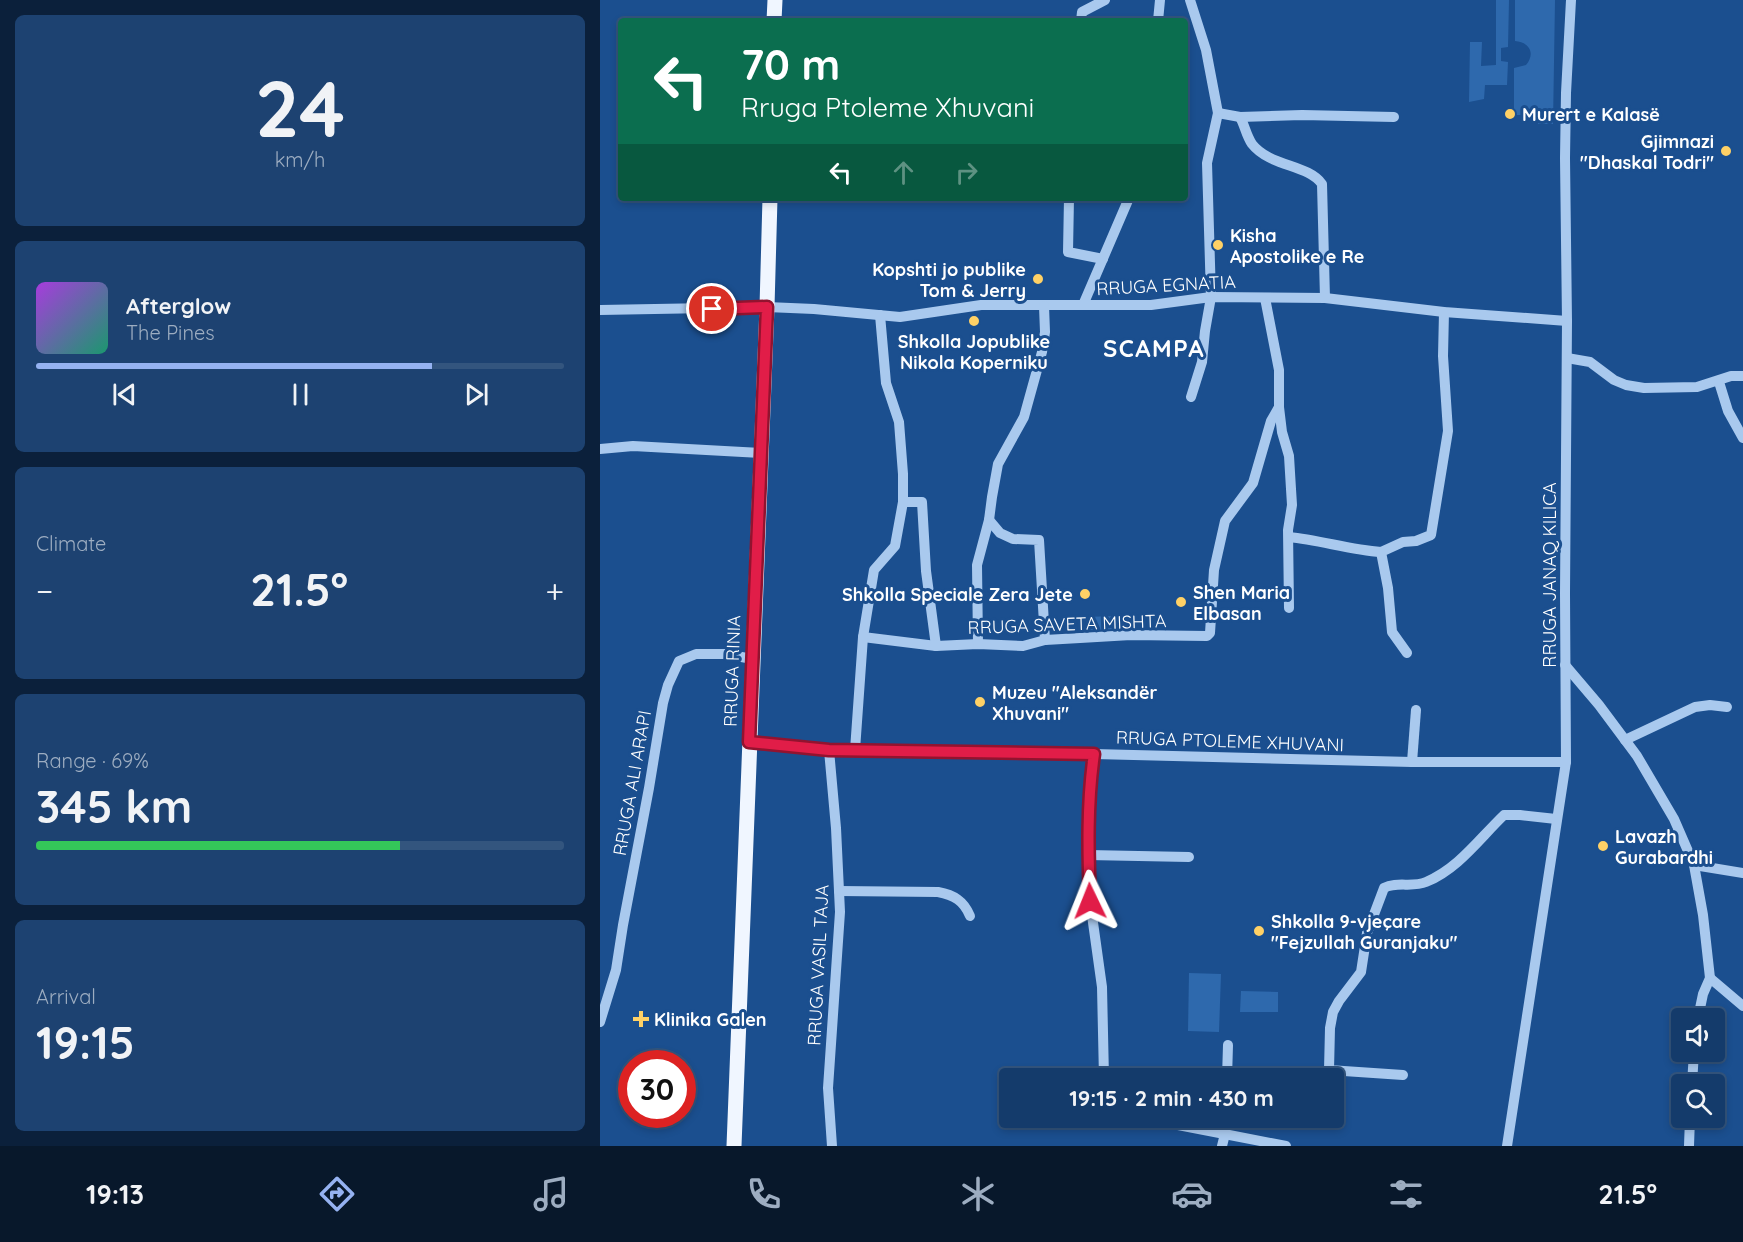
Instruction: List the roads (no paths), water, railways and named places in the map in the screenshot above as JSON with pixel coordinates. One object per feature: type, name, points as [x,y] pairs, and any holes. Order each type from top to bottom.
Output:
[{"type":"main road","points":[[774,18],[775,0]]},
{"type":"main road","name":"RRUGA RINIA","points":[[734,1146],[770,201]]},
{"type":"street","points":[[1081,18],[1082,12],[1105,0]]},
{"type":"street","points":[[1158,18],[1160,0]]},
{"type":"street","points":[[1190,0],[1206,50],[1218,113],[1207,163],[1211,297],[1204,331],[1202,362],[1191,397]]},
{"type":"street","name":"RRUGA JANAQ KILICA","points":[[1507,1146],[1566,762],[1566,93],[1571,0]]},
{"type":"street","points":[[1218,113],[1240,117],[1302,115],[1394,117]]},
{"type":"street","points":[[1240,117],[1245,132],[1261,153],[1275,161],[1315,176],[1322,184],[1325,297]]},
{"type":"street","points":[[1069,201],[1068,252],[1103,259]]},
{"type":"street","points":[[1083,305],[1128,201]]},
{"type":"street","name":"RRUGA EGNATIA","points":[[600,310],[767,307],[900,317],[981,305],[1151,305],[1211,297],[1325,297],[1444,312],[1567,321]]},
{"type":"street","points":[[1265,298],[1278,370],[1279,407],[1292,489],[1288,530],[1289,608]]},
{"type":"street","points":[[978,644],[977,566],[989,520],[998,464],[1024,417],[1042,352],[1045,332],[1044,306]]},
{"type":"street","points":[[1289,537],[1381,552],[1403,542],[1416,541],[1431,535],[1448,431],[1443,356],[1444,312]]},
{"type":"street","points":[[855,750],[863,637],[874,570],[895,546],[903,502],[899,422],[885,383],[880,315]]},
{"type":"street","points":[[1567,358],[1590,362],[1614,380],[1644,388],[1698,387],[1731,376],[1743,376]]},
{"type":"street","points":[[1719,381],[1728,411],[1743,438]]},
{"type":"street","name":"RRUGA SAVETA MISHTA","points":[[863,637],[936,646],[978,644],[1023,646],[1045,640],[1131,635],[1207,636],[1210,633],[1214,570],[1225,521],[1253,483],[1270,421],[1279,407]]},
{"type":"street","points":[[600,449],[633,446],[761,453]]},
{"type":"street","points":[[903,502],[922,502],[926,571],[936,646]]},
{"type":"street","points":[[989,520],[1000,533],[1013,539],[1040,540],[1045,640]]},
{"type":"street","points":[[1381,552],[1388,588],[1392,632],[1407,653]]},
{"type":"street","name":"RRUGA ALI ARAPI","points":[[600,1022],[616,970],[668,685],[679,661],[696,654],[726,654],[752,659]]},
{"type":"street","points":[[1565,665],[1599,705],[1637,756],[1674,819],[1694,865],[1703,915],[1710,978],[1700,1008]]},
{"type":"street","points":[[1625,740],[1695,707],[1710,705],[1727,707]]},
{"type":"street","points":[[1412,762],[1416,710]]},
{"type":"street","name":"RRUGA PTOLEME XHUVANI","points":[[749,742],[829,750],[1412,762],[1566,762]]},
{"type":"street","name":"RRUGA VASIL TAJA","points":[[829,750],[840,912],[828,1088],[832,1146]]},
{"type":"street","points":[[1094,754],[1088,855],[1090,901],[1102,987],[1104,1068]]},
{"type":"street","points":[[1403,1075],[1329,1070],[1330,1028],[1333,1012],[1361,972],[1367,933],[1384,888],[1396,885],[1418,885],[1439,876],[1462,858],[1504,815],[1556,819]]},
{"type":"street","points":[[1088,855],[1189,857]]},
{"type":"street","points":[[1694,865],[1743,873]]},
{"type":"street","points":[[839,891],[938,892],[948,894],[966,906],[970,916]]},
{"type":"street","points":[[1710,978],[1743,1006]]},
{"type":"street","points":[[1227,1068],[1228,1045]]},
{"type":"street","points":[[1190,1128],[1286,1146]]},
{"type":"street","points":[[1222,1146],[1225,1128]]},
{"type":"street","points":[[1689,1146],[1690,1128]]},
{"type":"place","name":"Murert e Kalasë","points":[[1510,114]]},
{"type":"place","name":"Gjimnazi \"Dhaskal Todri\"","points":[[1726,151]]},
{"type":"place","name":"Kisha Apostolike e Re","points":[[1218,245]]},
{"type":"place","name":"Kopshti jo publike Tom & Jerry","points":[[1038,279]]},
{"type":"place","name":"Shkolla Jopublike Nikola Koperniku","points":[[974,321]]},
{"type":"place","name":"Shkolla Speciale Zera Jete","points":[[1085,594]]},
{"type":"place","name":"Shen Maria Elbasan","points":[[1181,602]]},
{"type":"place","name":"Muzeu \"Aleksandër Xhuvani\"","points":[[980,702]]},
{"type":"place","name":"Lavazh Gurabardhi","points":[[1603,846]]},
{"type":"place","name":"Shkolla 9-vjeçare \"Fejzullah Guranjaku\"","points":[[1259,931]]},
{"type":"place","name":"Klinika Galen","points":[[641,1019]]},
{"type":"district","name":"SCAMPA","points":[[1154,348]]}]
